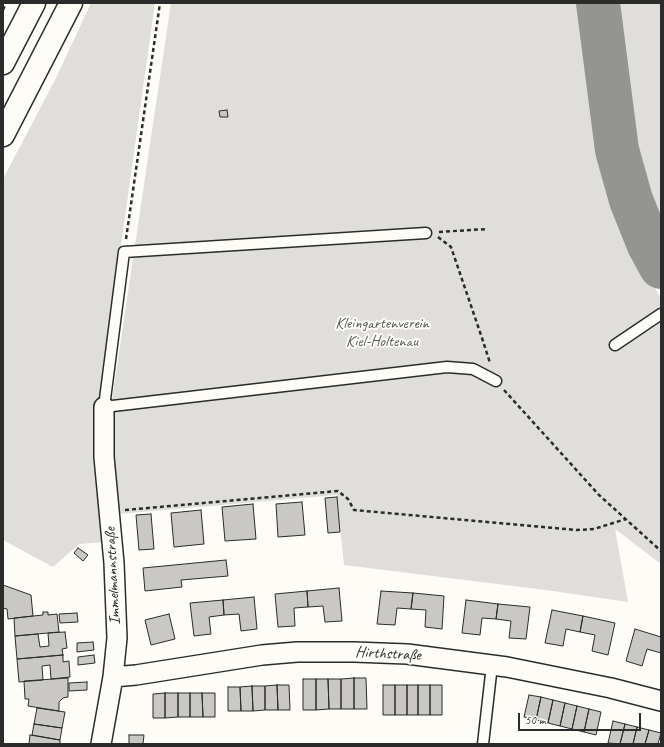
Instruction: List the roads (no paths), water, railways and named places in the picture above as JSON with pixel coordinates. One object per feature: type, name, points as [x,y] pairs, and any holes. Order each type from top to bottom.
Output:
[{"type":"highway","points":[[3,63],[34,3]]},
{"type":"highway","points":[[3,135],[71,3]]},
{"type":"street","name":"Immelmannstraße","points":[[101,744],[113,677],[117,626],[110,511],[104,458],[104,407]]},
{"type":"street","name":"Hirthstraße","points":[[113,677],[136,675],[262,655],[297,652],[407,654],[492,665],[611,688],[661,701]]},
{"type":"lane","points":[[426,233],[124,252],[104,407],[447,367],[473,369],[496,381]]},
{"type":"lane","points":[[615,345],[661,314]]},
{"type":"lane","points":[[483,744],[492,665]]},
{"type":"park label","name":"Kleingartenverein Kiel-Holtenau","points":[[382,333]]}]
